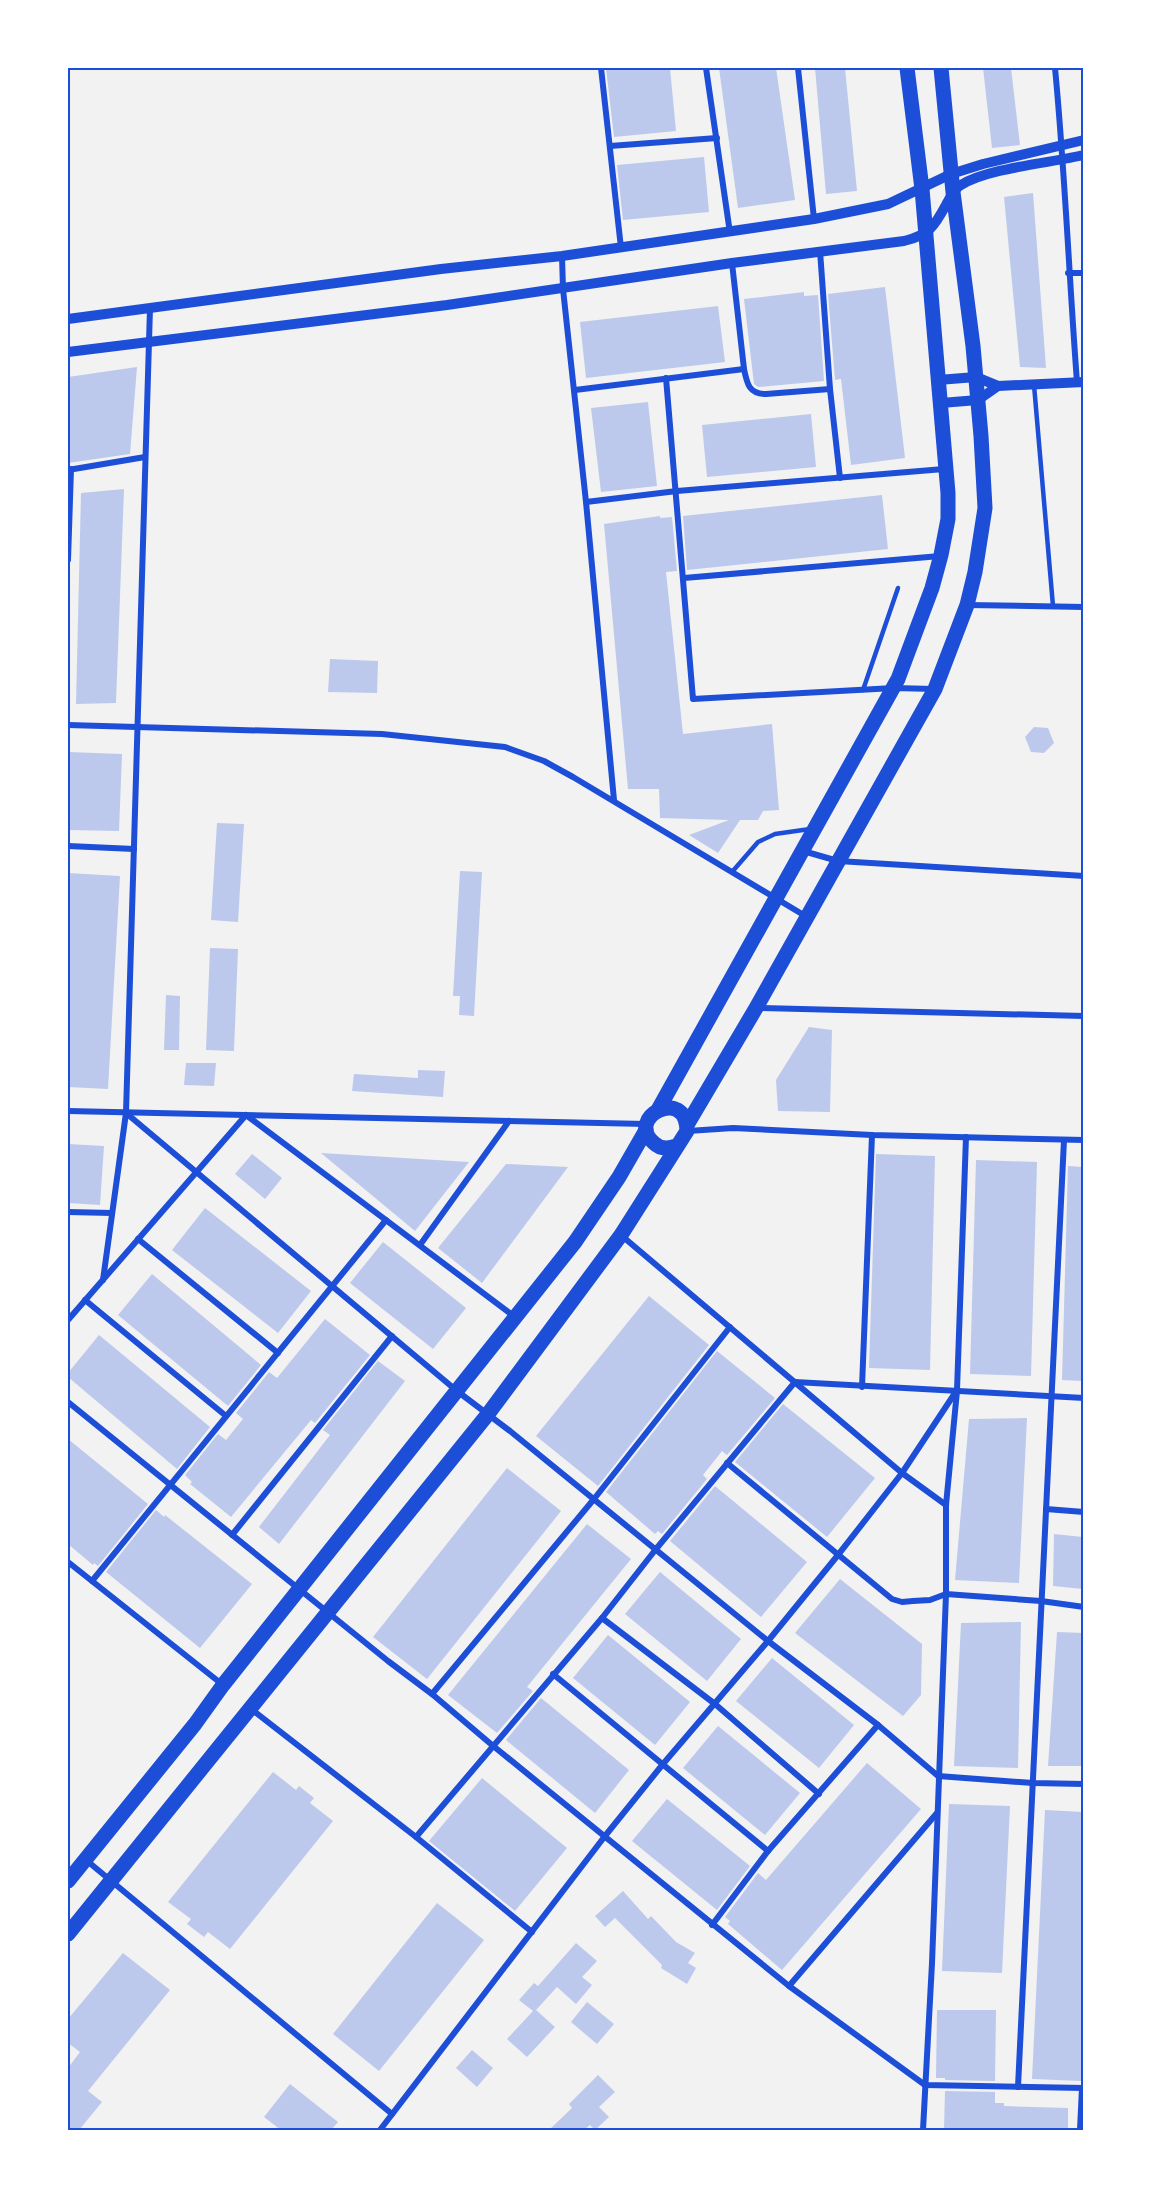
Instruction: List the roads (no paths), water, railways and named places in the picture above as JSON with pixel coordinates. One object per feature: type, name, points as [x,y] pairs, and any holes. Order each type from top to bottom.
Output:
[{"type":"main road","points":[[68,1881],[195,1724],[223,1685],[575,1242],[619,1177],[647,1127],[649,1118],[658,1110],[894,688],[929,597],[948,519],[946,469],[926,234],[908,68]]},
{"type":"main road","points":[[647,1127],[652,1142],[657,1146],[670,1148],[681,1143],[698,1103],[756,1008],[935,689],[967,605],[981,540],[985,508],[976,377],[953,192],[941,68]]},
{"type":"main road","points":[[658,1110],[670,1108],[681,1113],[687,1128]]},
{"type":"main road","points":[[68,1934],[326,1611],[488,1414],[621,1235],[676,1146]]},
{"type":"street","points":[[601,68],[621,248]]},
{"type":"street","points":[[706,68],[730,233]]},
{"type":"street","points":[[798,68],[814,219]]},
{"type":"street","points":[[938,380],[976,377],[998,386],[1080,382],[1068,273],[1064,159],[1055,68]]},
{"type":"street","points":[[610,146],[717,138]]},
{"type":"street","points":[[68,320],[441,269],[621,248],[814,219],[888,204],[951,174],[1083,140]]},
{"type":"street","points":[[68,352],[447,305],[732,263],[904,241],[926,234],[933,227],[953,192],[959,186],[987,174],[1083,155]]},
{"type":"street","points":[[820,252],[830,389],[840,478]]},
{"type":"street","points":[[562,255],[563,289],[575,390],[614,800]]},
{"type":"street","points":[[732,263],[744,369],[750,390],[759,394],[830,389]]},
{"type":"street","points":[[1068,273],[1083,273]]},
{"type":"street","points":[[103,1280],[126,1113],[150,308]]},
{"type":"street","points":[[575,390],[744,369]]},
{"type":"street","points":[[666,378],[693,699],[894,688],[935,689]]},
{"type":"street","points":[[940,404],[978,400],[998,386]]},
{"type":"street","points":[[68,560],[69,469],[145,457]]},
{"type":"street","points":[[586,502],[677,491],[946,469]]},
{"type":"street","points":[[684,578],[941,555]]},
{"type":"street","points":[[967,605],[1083,607]]},
{"type":"street","points":[[68,725],[382,734],[505,747],[544,761],[614,800],[807,917]]},
{"type":"street","points":[[68,846],[134,849]]},
{"type":"street","points":[[803,851],[838,861],[1083,876]]},
{"type":"street","points":[[756,1008],[1083,1016]]},
{"type":"street","points":[[68,1112],[508,1121],[647,1127]]},
{"type":"street","points":[[126,1113],[457,1391],[768,1641],[878,1725],[938,1776],[1083,1784]]},
{"type":"street","points":[[68,1320],[246,1115]]},
{"type":"street","points":[[246,1115],[516,1318]]},
{"type":"street","points":[[420,1245],[508,1121]]},
{"type":"street","points":[[687,1128],[1083,1140]]},
{"type":"street","points":[[862,1387],[872,1135]]},
{"type":"street","points":[[923,2130],[946,1594],[946,1505],[957,1390],[966,1137]]},
{"type":"street","points":[[1018,2087],[1064,1140]]},
{"type":"street","points":[[68,1212],[112,1213]]},
{"type":"street","points":[[92,1581],[386,1220]]},
{"type":"street","points":[[621,1235],[902,1473],[946,1505]]},
{"type":"street","points":[[138,1239],[278,1353]]},
{"type":"street","points":[[85,1300],[226,1416]]},
{"type":"street","points":[[432,1694],[594,1499],[730,1327]]},
{"type":"street","points":[[232,1535],[392,1336]]},
{"type":"street","points":[[795,1382],[1083,1398]]},
{"type":"street","points":[[416,1837],[602,1618],[656,1549],[795,1382]]},
{"type":"street","points":[[380,2130],[663,1764],[768,1641],[902,1473],[957,1390]]},
{"type":"street","points":[[68,1402],[432,1694],[789,1986],[925,2085],[1083,2088],[1080,2130]]},
{"type":"street","points":[[727,1463],[892,1599],[902,1602],[930,1600],[946,1594],[1041,1601],[1083,1607]]},
{"type":"street","points":[[1046,1509],[1083,1512]]},
{"type":"street","points":[[68,1562],[223,1685]]},
{"type":"street","points":[[602,1618],[716,1704],[819,1794]]},
{"type":"street","points":[[553,1674],[768,1851]]},
{"type":"street","points":[[249,1707],[416,1837],[532,1932]]},
{"type":"street","points":[[712,1924],[768,1851],[878,1725]]},
{"type":"street","points":[[789,1986],[937,1813]]},
{"type":"street","points":[[84,1859],[392,2114]]},
{"type":"lane","points":[[1034,385],[1053,606]]},
{"type":"lane","points":[[862,690],[898,588]]},
{"type":"lane","points":[[732,872],[758,842],[775,834],[816,828]]}]
